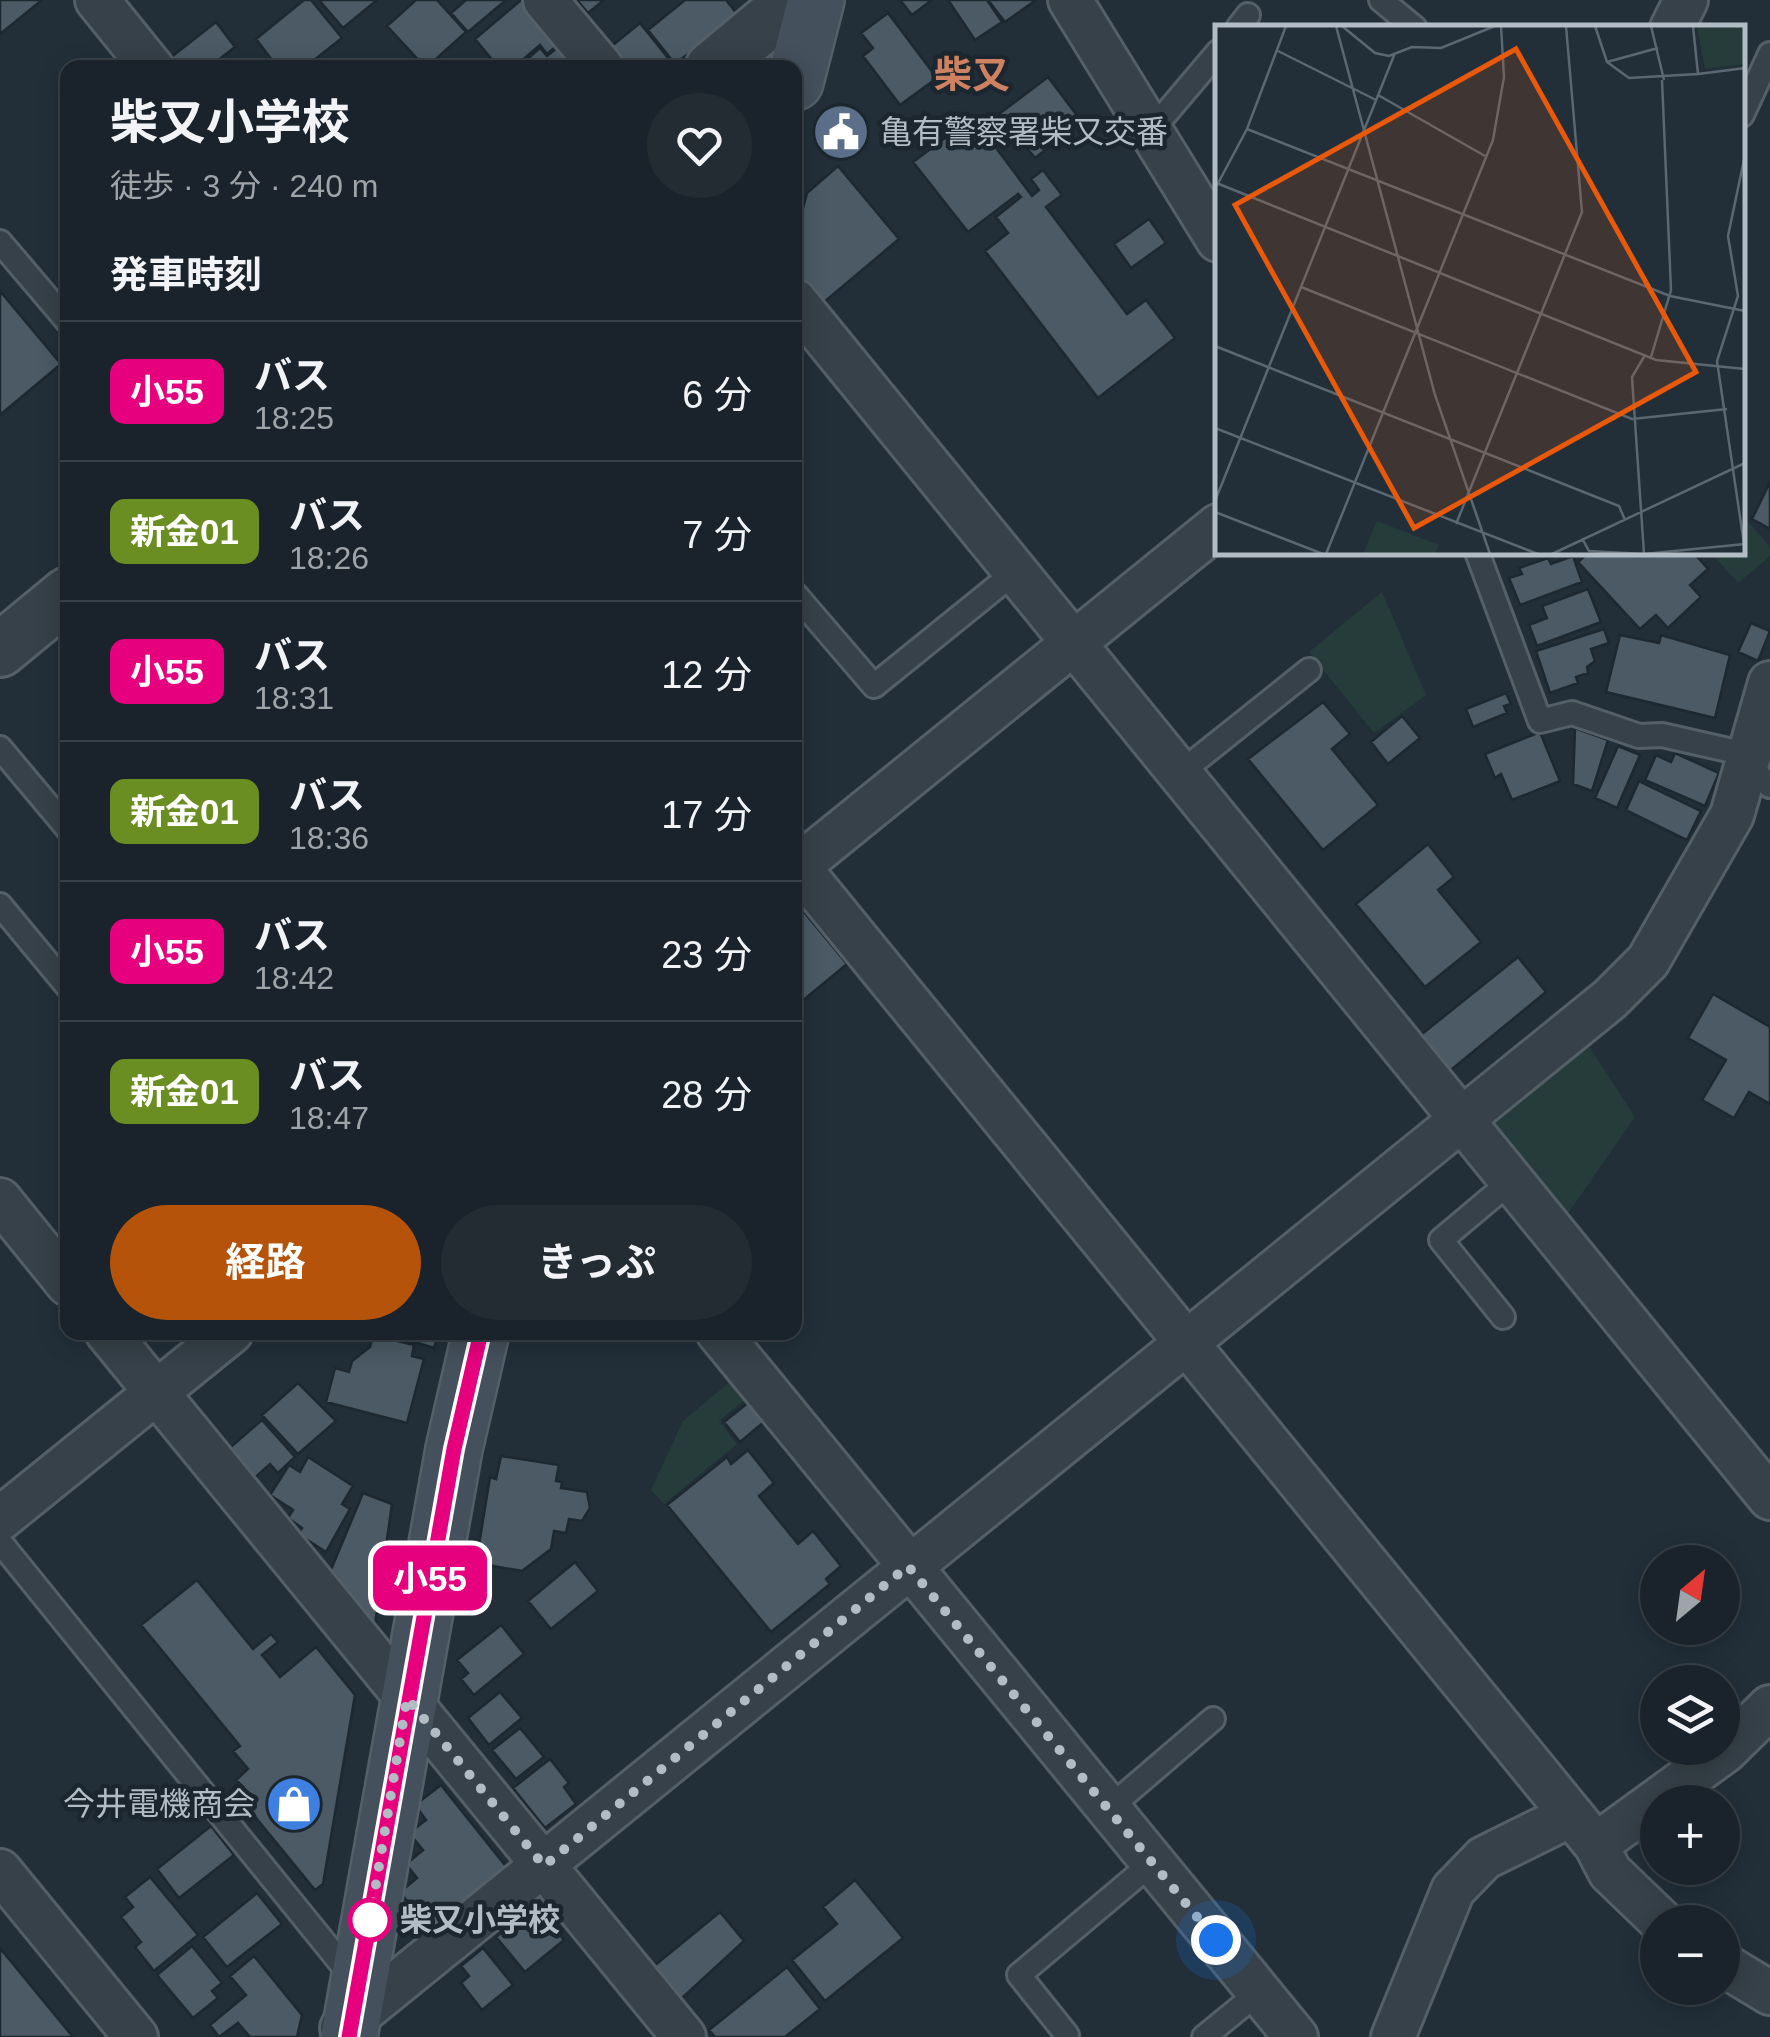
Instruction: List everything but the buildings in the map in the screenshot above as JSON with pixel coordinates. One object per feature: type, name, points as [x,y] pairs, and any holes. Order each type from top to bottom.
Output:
[{"type":"main road","points":[[801,60],[816,0]]},
{"type":"main road","points":[[348,2020],[454,1449],[479,1340]]},
{"type":"street","points":[[97,0],[146,60]]},
{"type":"street","points":[[545,0],[595,60]]},
{"type":"street","points":[[722,60],[794,0]]},
{"type":"street","points":[[1070,0],[1215,235]]},
{"type":"street","points":[[1674,25],[1686,0]]},
{"type":"street","points":[[802,310],[1770,1498]]},
{"type":"street","points":[[802,861],[1215,528]]},
{"type":"street","points":[[0,650],[60,601]]},
{"type":"street","points":[[348,2020],[544,1866],[908,1566],[1610,999],[1648,961],[1756,768],[1770,683]]},
{"type":"street","points":[[802,873],[1584,1830],[1610,1872],[1644,1905]]},
{"type":"street","points":[[0,1200],[60,1274]]},
{"type":"street","points":[[113,1340],[684,2037]]},
{"type":"street","points":[[0,1520],[221,1340]]},
{"type":"street","points":[[724,1340],[1296,2037]]},
{"type":"street","points":[[1393,2037],[1453,1890],[1484,1858],[1584,1830],[1725,1751],[1770,1707]]},
{"type":"street","points":[[0,1871],[136,2037]]},
{"type":"street","points":[[1740,1975],[1770,1993]]},
{"type":"lane","points":[[1381,0],[1410,25]]},
{"type":"lane","points":[[1745,108],[1770,54]]},
{"type":"lane","points":[[1150,131],[1215,55]]},
{"type":"lane","points":[[0,242],[60,313]]},
{"type":"lane","points":[[1478,555],[1540,721],[1572,713],[1639,736],[1662,735],[1756,768]]},
{"type":"lane","points":[[802,602],[874,686],[1015,572]]},
{"type":"lane","points":[[1180,774],[1308,670]]},
{"type":"lane","points":[[0,748],[60,819]]},
{"type":"lane","points":[[0,905],[60,977]]},
{"type":"lane","points":[[1503,1317],[1441,1240],[1510,1182]]},
{"type":"lane","points":[[0,1542],[348,2020]]},
{"type":"lane","points":[[1107,1810],[1213,1719]]},
{"type":"lane","points":[[1067,2036],[1019,1975],[1152,1863]]},
{"type":"lane","points":[[1204,2037],[1259,1992]]},
{"type":"green space","points":[[1745,518],[1770,547],[1770,556],[1738,583],[1713,555],[1745,555]]},
{"type":"green space","points":[[1382,592],[1426,695],[1374,733],[1309,652]]},
{"type":"green space","points":[[1585,1040],[1635,1117],[1564,1219],[1485,1122]]},
{"type":"green space","points":[[732,1380],[747,1398],[719,1421],[737,1444],[664,1504],[651,1490],[683,1421]]},
{"type":"bus line","name":"小55","points":[[349,2037],[407,1698],[454,1449],[479,1340]]},
{"type":"place","name":"亀有警察署柴又交番","points":[[841,132]]},
{"type":"place","name":"今井電機商会","points":[[294,1804]]},
{"type":"place","name":"柴又小学校","points":[[370,1920]]},
{"type":"district","name":"柴又","points":[[972,75]]},
{"type":"route","points":[[370,1920],[407,1698],[544,1866],[908,1566],[1216,1940]]}]
